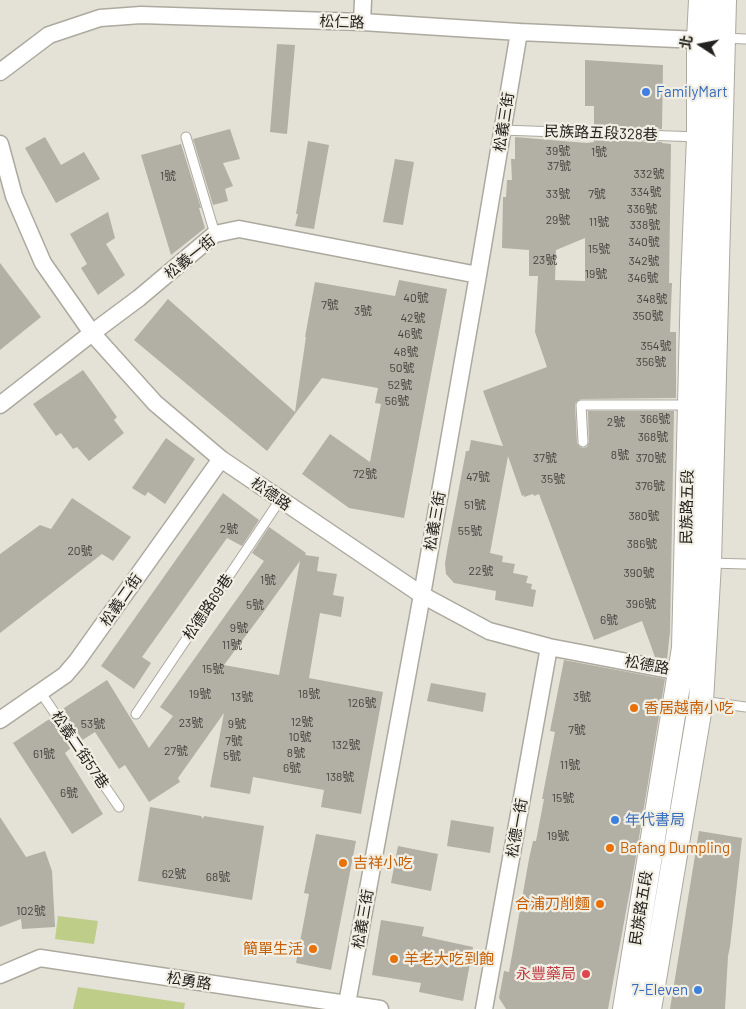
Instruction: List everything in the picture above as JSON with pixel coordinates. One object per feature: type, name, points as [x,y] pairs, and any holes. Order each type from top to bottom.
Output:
[{"type":"main road","name":"民族路五段","points":[[649,1009],[701,701],[690,405],[699,136],[698,40],[701,0]]},
{"type":"main road","name":"民族路五段","points":[[625,1009],[697,562],[734,39],[724,0]]},
{"type":"street","points":[[362,0],[362,22]]},
{"type":"street","name":"松仁路","points":[[0,72],[49,35],[100,18],[141,15],[362,22],[518,32],[698,40]]},
{"type":"street","name":"松義三街","points":[[347,1006],[422,595],[518,32]]},
{"type":"street","name":"松德路","points":[[0,144],[14,196],[43,263],[92,333],[155,403],[221,459],[422,595],[489,631],[549,647],[680,672]]},
{"type":"street","name":"松義一街","points":[[0,405],[139,298],[215,234],[239,230],[478,275]]},
{"type":"street","name":"松義二街","points":[[0,720],[65,675],[77,661],[221,459]]},
{"type":"street","name":"松德一街","points":[[484,1009],[549,647]]},
{"type":"street","name":"松勇路","points":[[0,975],[40,958],[347,1006],[380,1009]]},
{"type":"lane","points":[[698,40],[734,39]]},
{"type":"lane","name":"民族路五段328巷","points":[[502,130],[699,136]]},
{"type":"lane","points":[[186,137],[215,234]]},
{"type":"lane","points":[[583,442],[581,405],[690,405]]},
{"type":"lane","name":"松德路69巷","points":[[136,714],[280,500]]},
{"type":"lane","points":[[697,562],[746,564]]},
{"type":"lane","points":[[680,672],[701,701],[746,707]]},
{"type":"lane","name":"松義二街57巷","points":[[41,693],[119,807]]},
{"type":"green space","points":[[58,916],[98,921],[94,944],[55,939]]},
{"type":"green space","points":[[78,987],[185,1003],[184,1009],[73,1009]]},
{"type":"building","points":[[277,44],[295,45],[287,134],[270,132]]},
{"type":"building","points":[[585,60],[663,65],[662,129],[594,127],[594,106],[585,106]]},
{"type":"building","points":[[230,129],[240,159],[223,163],[233,186],[225,189],[228,201],[213,205],[193,139]]},
{"type":"building","points":[[45,137],[61,165],[84,152],[100,179],[56,203],[25,148]]},
{"type":"building","points":[[515,137],[587,143],[594,142],[594,140],[662,142],[671,144],[669,283],[672,283],[670,332],[676,332],[676,398],[581,399],[575,405],[577,443],[583,448],[587,447],[589,442],[588,411],[674,411],[670,632],[667,659],[655,657],[642,621],[594,640],[539,494],[522,496],[508,456],[490,553],[503,556],[502,562],[515,564],[513,573],[528,576],[526,583],[532,584],[531,589],[536,590],[533,607],[495,600],[496,591],[454,583],[446,574],[447,551],[466,451],[469,451],[471,440],[503,446],[483,391],[547,367],[535,332],[538,276],[529,276],[529,250],[502,248],[503,197],[506,197],[507,180],[512,180],[511,159],[515,159]],"holes":[[[585,238],[585,281],[555,280],[556,250]]]},
{"type":"building","points":[[308,141],[329,145],[314,229],[295,226]]},
{"type":"building","points":[[181,144],[201,208],[199,208],[205,228],[171,255],[141,155]]},
{"type":"building","points":[[395,159],[414,162],[403,225],[383,222]]},
{"type":"building","points":[[108,212],[115,238],[106,244],[125,275],[98,295],[81,268],[87,264],[70,234]]},
{"type":"building","points":[[0,263],[41,317],[0,350]]},
{"type":"building","points":[[399,280],[447,289],[404,518],[349,508],[302,474],[330,434],[370,462],[381,404],[375,403],[378,388],[322,378],[267,451],[134,340],[168,299],[295,412],[305,337],[315,282],[395,296]]},
{"type":"building","points":[[83,370],[117,417],[114,420],[124,433],[89,461],[77,447],[73,449],[61,433],[56,436],[33,404]]},
{"type":"building","points":[[166,438],[195,459],[165,504],[148,492],[145,496],[132,488]]},
{"type":"building","points":[[223,493],[259,520],[242,546],[227,538],[142,657],[151,663],[134,689],[101,666]]},
{"type":"building","points":[[72,498],[131,537],[113,561],[102,554],[0,633],[0,554],[40,525],[51,529]]},
{"type":"building","points":[[269,527],[306,553],[305,555],[319,557],[317,571],[337,574],[333,595],[344,597],[341,617],[320,613],[309,678],[383,692],[361,814],[321,807],[324,790],[253,777],[250,794],[210,787],[224,713],[178,778],[180,782],[149,802],[125,765],[119,769],[95,732],[81,741],[61,712],[61,710],[107,680],[149,748],[173,716],[160,707],[264,561],[252,553]],"holes":[[[300,561],[279,675],[224,665]]]},
{"type":"building","points":[[564,660],[665,679],[634,868],[608,1009],[506,1009],[499,998],[504,971],[509,972],[529,859],[533,841],[536,841],[555,732],[550,731]]},
{"type":"building","points":[[431,683],[486,693],[483,712],[427,701]]},
{"type":"building","points":[[51,718],[71,748],[65,753],[103,814],[72,834],[13,743]]},
{"type":"building","points":[[150,807],[201,816],[203,819],[204,816],[264,826],[252,900],[138,881]]},
{"type":"building","points":[[0,817],[26,857],[45,851],[52,871],[55,927],[22,929],[21,919],[0,927]]},
{"type":"building","points":[[451,820],[494,827],[490,853],[447,846]]},
{"type":"building","points":[[699,831],[742,838],[728,956],[725,1009],[670,1009]]},
{"type":"building","points":[[316,834],[356,841],[331,970],[296,963],[309,894],[304,893]]},
{"type":"building","points":[[398,846],[438,854],[431,891],[391,883]]},
{"type":"building","points":[[381,920],[424,927],[422,936],[473,947],[463,1001],[419,992],[421,983],[372,975]]},
{"type":"place","name":"FamilyMart","points":[[646,92]]},
{"type":"place","name":"香居越南小吃","points":[[634,708]]},
{"type":"place","name":"年代書局","points":[[615,820]]},
{"type":"place","name":"Bafang Dumpling","points":[[610,848]]},
{"type":"place","name":"吉祥小吃","points":[[343,863]]},
{"type":"place","name":"合浦刀削麵","points":[[600,904]]},
{"type":"place","name":"簡單生活","points":[[313,949]]},
{"type":"place","name":"羊老大吃到飽","points":[[394,959]]},
{"type":"place","name":"永豐藥局","points":[[586,974]]},
{"type":"place","name":"7-Eleven","points":[[698,990]]}]
